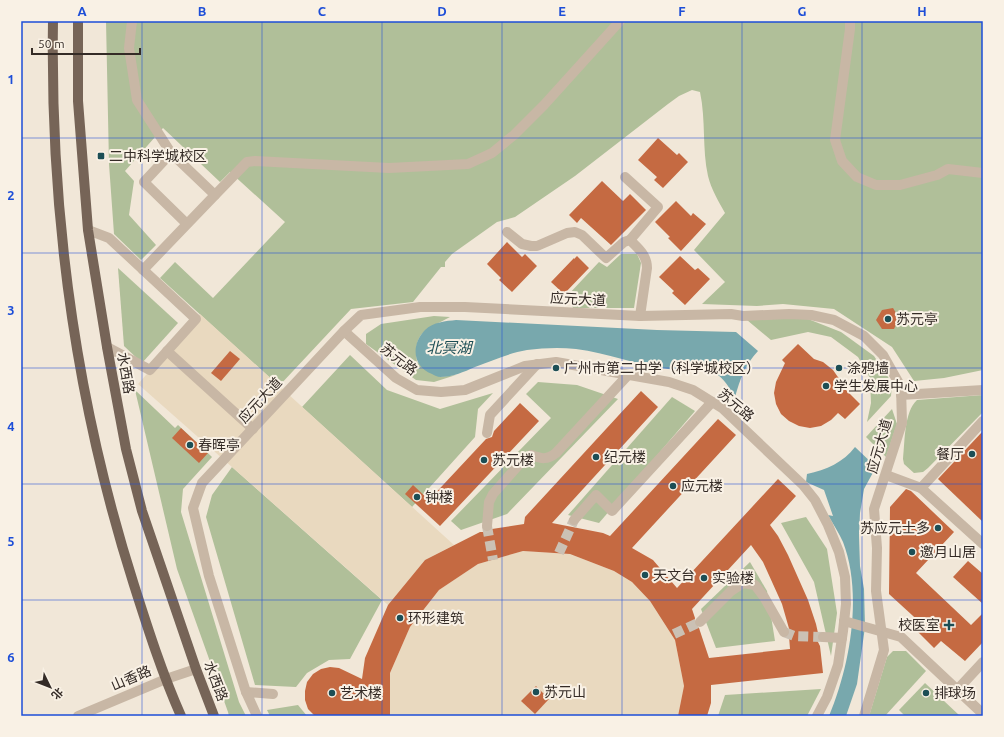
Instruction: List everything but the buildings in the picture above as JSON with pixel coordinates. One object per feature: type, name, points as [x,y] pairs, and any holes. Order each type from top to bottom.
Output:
[{"type":"main road","points":[[53,21],[53,103],[58,180],[66,273],[78,356],[92,430],[115,521],[150,635],[181,716]]},
{"type":"main road","name":"水西路","points":[[78,21],[78,101],[88,230],[126,449],[142,511],[196,669],[214,716]]},
{"type":"street","points":[[132,21],[129,48],[137,100],[171,153],[215,195]]},
{"type":"street","points":[[143,270],[247,162],[255,161],[389,168],[468,164],[492,153],[514,135],[544,105],[620,21]]},
{"type":"street","points":[[850,21],[835,140],[842,161],[857,177],[876,186],[900,185],[937,175],[948,169],[983,173]]},
{"type":"street","points":[[171,153],[144,182],[187,224]]},
{"type":"street","points":[[507,232],[522,244],[537,246],[567,232],[576,232],[606,258],[624,242],[630,240],[658,207],[625,177]]},
{"type":"street","points":[[88,230],[109,238],[196,319],[150,370],[107,346]]},
{"type":"street","points":[[630,240],[644,254],[647,261],[640,316]]},
{"type":"street","name":"应元大道","points":[[257,716],[246,692],[209,576],[193,508],[202,483],[344,331],[361,315],[420,307],[465,307],[640,316],[731,314],[743,316],[789,314],[811,315],[834,320],[864,336],[883,355],[901,387],[902,423],[874,508],[876,591],[884,650],[864,716]]},
{"type":"street","name":"苏元路","points":[[344,331],[396,378],[417,390],[441,392],[465,390],[525,366],[556,362],[669,382],[693,390],[722,408],[803,485],[815,500],[828,525],[839,552],[845,577],[846,604],[842,638],[838,665],[827,696],[817,716]]},
{"type":"street","points":[[167,351],[253,429]]},
{"type":"street","points":[[487,432],[490,414],[536,364]]},
{"type":"street","points":[[487,526],[489,502],[498,487],[508,476],[524,459],[531,455],[543,459],[550,458],[556,453],[628,375]]},
{"type":"street","points":[[901,395],[983,390]]},
{"type":"street","points":[[574,520],[596,496],[612,511],[712,402]]},
{"type":"street","points":[[920,488],[983,421]]},
{"type":"street","points":[[886,475],[920,488],[983,544]]},
{"type":"street","points":[[700,622],[731,591],[743,583],[755,585],[764,597],[784,632]]},
{"type":"street","points":[[844,621],[901,638],[983,714]]},
{"type":"street","points":[[823,638],[842,638]]},
{"type":"street","points":[[957,690],[983,662]]},
{"type":"street","name":"山香路","points":[[78,716],[166,679],[196,669]]},
{"type":"street","points":[[246,692],[273,694]]},
{"type":"green space","points":[[106,21],[983,21],[983,370],[944,378],[914,381],[892,347],[834,309],[783,304],[757,306],[702,304],[725,282],[694,250],[725,213],[709,181],[706,166],[703,113],[700,92],[692,90],[679,96],[575,176],[515,217],[497,222],[452,254],[445,262],[445,267],[441,267],[413,302],[351,309],[279,386],[160,278],[175,262],[213,298],[285,222],[230,172],[220,182],[163,128],[125,171],[134,181],[129,215],[156,245],[141,260],[114,234],[109,164]]},
{"type":"green space","points":[[621,254],[637,254],[641,263],[634,308],[573,308],[568,295],[599,262],[607,267]]},
{"type":"green space","points":[[118,268],[178,323],[142,363],[124,346]]},
{"type":"green space","points":[[434,316],[450,317],[428,329],[419,338],[416,352],[417,362],[440,377],[456,375],[434,382],[416,380],[366,344],[366,334],[381,324]]},
{"type":"green space","points":[[803,317],[841,332],[874,356],[892,383],[891,396],[867,422],[871,403],[870,378],[858,357],[831,337],[808,332],[771,340],[747,320]]},
{"type":"green space","points":[[350,355],[387,390],[440,409],[493,393],[478,409],[475,437],[412,507],[302,407]]},
{"type":"green space","points":[[538,382],[577,385],[618,399],[507,514],[461,530],[451,521],[551,418],[526,394]]},
{"type":"green space","points":[[135,390],[175,428],[178,425],[212,457],[183,489],[181,512],[239,702],[246,716],[229,716],[177,569]]},
{"type":"green space","points":[[983,395],[983,412],[928,468],[923,472],[914,473],[904,464],[903,459],[907,419],[913,405],[917,400]]},
{"type":"green space","points":[[672,397],[695,411],[599,523],[568,515]]},
{"type":"green space","points":[[892,409],[897,424],[886,457],[866,437]]},
{"type":"green space","points":[[232,467],[382,600],[350,659],[329,660],[307,673],[296,687],[255,685],[206,517],[212,495]]},
{"type":"green space","points":[[806,517],[827,549],[837,613],[831,656],[814,582],[781,523]]},
{"type":"green space","points":[[750,562],[767,591],[775,641],[716,648],[701,609]]},
{"type":"green space","points":[[893,651],[906,651],[926,671],[885,716],[869,716],[887,657]]},
{"type":"green space","name":"排球场","points":[[925,683],[960,716],[905,716],[899,710]]},
{"type":"green space","points":[[821,689],[807,716],[718,716],[725,695]]},
{"type":"green space","points":[[298,705],[307,716],[270,716],[267,710]]},
{"type":"shaded area","points":[[200,314],[454,545],[425,560],[388,605],[138,384]]},
{"type":"shaded area","points":[[523,551],[570,554],[614,571],[632,582],[650,601],[675,640],[684,686],[678,716],[390,716],[390,673],[410,627],[439,590],[478,564]]},
{"type":"water","name":"北冥湖","points":[[456,320],[657,330],[736,332],[758,351],[744,372],[735,397],[722,378],[710,372],[656,367],[599,353],[570,348],[545,348],[520,351],[458,374],[438,377],[425,371],[417,361],[417,342],[428,327],[440,322]]},
{"type":"water","points":[[855,447],[876,467],[864,489],[860,513],[860,566],[864,589],[865,627],[857,684],[846,716],[829,716],[843,675],[848,653],[853,607],[852,584],[849,562],[843,542],[828,515],[833,516],[824,490],[806,482],[807,474],[834,465],[846,457]]},
{"type":"tunnel","points":[[559,553],[574,520]]},
{"type":"tunnel","points":[[487,526],[493,560]]},
{"type":"tunnel","points":[[674,634],[700,622]]},
{"type":"tunnel","points":[[784,632],[794,636],[823,637]]},
{"type":"place","name":"二中科学城校区","points":[[101,156]]},
{"type":"place","name":"苏元亭","points":[[888,319]]},
{"type":"place","name":"广州市第二中学（科学城校区）","points":[[556,368]]},
{"type":"place","name":"涂鸦墙","points":[[839,368]]},
{"type":"place","name":"学生发展中心","points":[[826,386]]},
{"type":"place","name":"春晖亭","points":[[190,445]]},
{"type":"place","name":"餐厅","points":[[972,454]]},
{"type":"place","name":"纪元楼","points":[[596,457]]},
{"type":"place","name":"苏元楼","points":[[484,460]]},
{"type":"place","name":"应元楼","points":[[673,486]]},
{"type":"place","name":"钟楼","points":[[417,497]]},
{"type":"place","name":"苏应元士多","points":[[938,528]]},
{"type":"place","name":"邀月山居","points":[[912,552]]},
{"type":"place","name":"天文台","points":[[645,575]]},
{"type":"place","name":"实验楼","points":[[704,578]]},
{"type":"place","name":"环形建筑","points":[[400,618]]},
{"type":"place","name":"校医室","points":[[949,625]]},
{"type":"place","name":"苏元山","points":[[536,692]]},
{"type":"place","name":"艺术楼","points":[[332,693]]},
{"type":"place","name":"排球场","points":[[926,693]]}]
